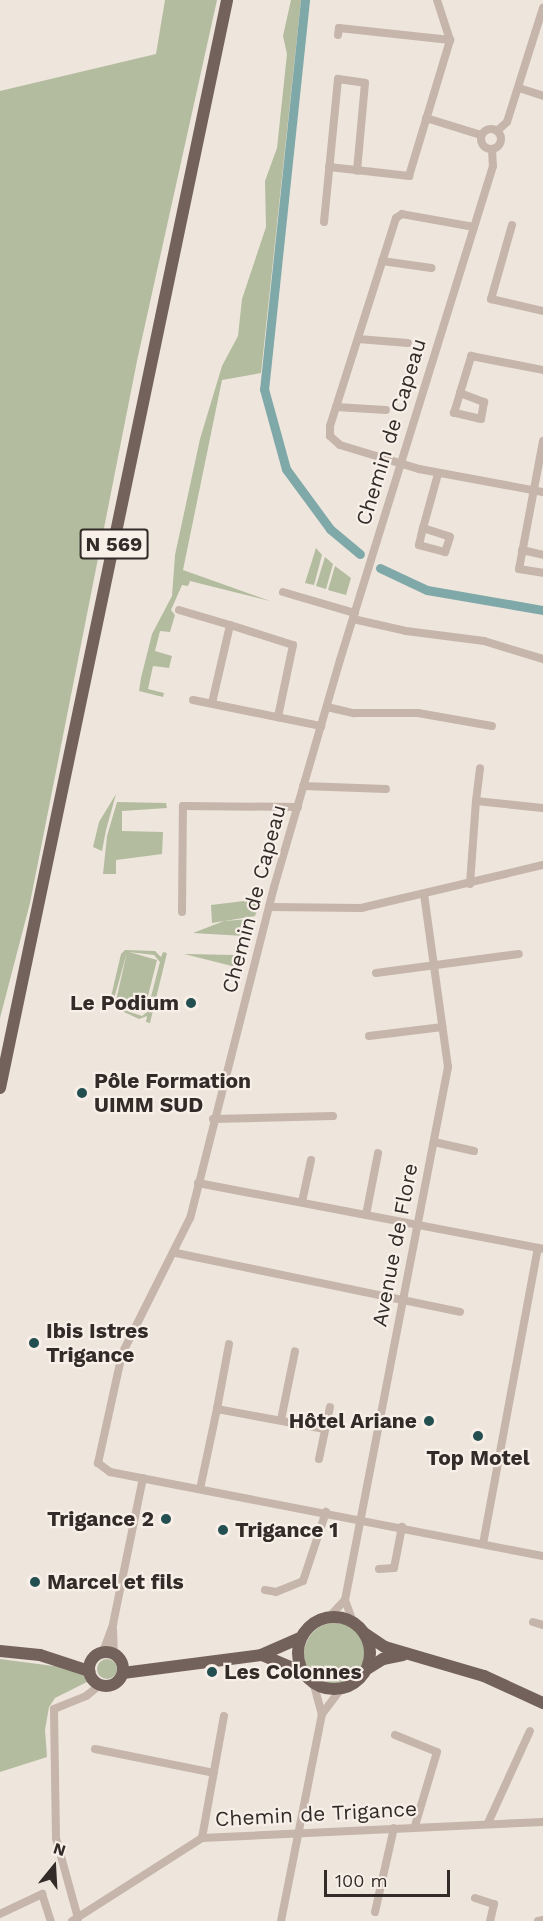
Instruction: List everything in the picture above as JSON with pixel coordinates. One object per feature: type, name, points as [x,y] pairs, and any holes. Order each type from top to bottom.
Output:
[{"type":"main road","name":"N 569","points":[[0,1088],[227,0]]},
{"type":"main road","points":[[302,1672],[297,1649],[300,1638],[312,1624],[328,1617],[353,1622],[364,1633],[404,1654],[484,1676],[543,1703]]},
{"type":"main road","points":[[364,1633],[370,1651],[367,1669]]},
{"type":"main road","points":[[60,1661],[111,1659],[153,1671],[261,1655],[300,1638]]},
{"type":"main road","points":[[0,1651],[60,1661],[89,1671],[100,1684],[116,1683],[111,1659]]},
{"type":"main road","points":[[261,1655],[302,1672],[314,1684],[340,1690],[360,1679],[367,1669],[383,1659],[404,1654]]},
{"type":"main road","points":[[89,1671],[111,1659]]},
{"type":"street","points":[[329,167],[409,176],[450,40],[437,0]]},
{"type":"street","points":[[498,131],[507,122],[539,31],[543,8]]},
{"type":"street","points":[[338,35],[339,28],[450,40]]},
{"type":"street","points":[[324,222],[338,79],[365,83],[357,171]]},
{"type":"street","points":[[519,88],[543,96]]},
{"type":"street","points":[[426,118],[481,135]]},
{"type":"street","points":[[481,135],[488,129],[498,131]]},
{"type":"street","points":[[481,135],[483,146],[492,150],[501,142],[498,131]]},
{"type":"street","name":"Chemin de Capeau","points":[[143,1478],[102,1468],[98,1453],[122,1354],[176,1254],[198,1183],[213,1119],[303,786],[493,166],[492,150]]},
{"type":"street","points":[[474,227],[402,214],[396,218],[336,407],[330,436],[340,445],[438,474],[543,492]]},
{"type":"street","points":[[512,225],[491,299],[543,310]]},
{"type":"street","points":[[382,261],[432,268]]},
{"type":"street","points":[[357,339],[408,343]]},
{"type":"street","points":[[460,393],[471,356],[543,370]]},
{"type":"street","points":[[336,407],[386,410]]},
{"type":"street","points":[[543,441],[519,569],[543,573]]},
{"type":"street","points":[[423,528],[438,474]]},
{"type":"street","points":[[522,550],[543,555]]},
{"type":"street","points":[[283,592],[406,631],[484,641],[543,659]]},
{"type":"street","points":[[179,610],[293,645],[278,717]]},
{"type":"street","points":[[212,704],[230,625]]},
{"type":"street","points":[[193,700],[321,726]]},
{"type":"street","points":[[327,707],[354,713],[418,714],[492,726]]},
{"type":"street","points":[[470,884],[480,768]]},
{"type":"street","points":[[303,786],[386,789]]},
{"type":"street","points":[[476,801],[543,808]]},
{"type":"street","points":[[182,912],[183,806],[298,807]]},
{"type":"street","points":[[269,908],[361,908],[424,895],[543,865]]},
{"type":"street","name":"Avenue de Flore","points":[[345,1600],[448,1067],[424,895]]},
{"type":"street","points":[[376,974],[519,954]]},
{"type":"street","points":[[369,1036],[442,1027]]},
{"type":"street","points":[[213,1119],[333,1116]]},
{"type":"street","points":[[434,1142],[474,1151]]},
{"type":"street","points":[[366,1215],[378,1153]]},
{"type":"street","points":[[302,1203],[311,1160]]},
{"type":"street","points":[[198,1183],[541,1249],[483,1544]]},
{"type":"street","points":[[176,1254],[460,1312]]},
{"type":"street","points":[[200,1489],[229,1344]]},
{"type":"street","points":[[281,1420],[295,1351]]},
{"type":"street","points":[[319,1459],[330,1407]]},
{"type":"street","points":[[217,1409],[325,1429]]},
{"type":"street","points":[[111,1659],[113,1624],[143,1478],[543,1556]]},
{"type":"street","points":[[265,1590],[276,1592],[303,1581],[310,1570],[326,1512]]},
{"type":"street","points":[[379,1569],[394,1568],[402,1527]]},
{"type":"street","points":[[328,1617],[345,1600],[353,1622]]},
{"type":"street","points":[[533,1622],[543,1625]]},
{"type":"street","points":[[75,1919],[56,1838],[54,1709],[86,1696],[100,1684]]},
{"type":"street","points":[[314,1684],[322,1714]]},
{"type":"street","points":[[281,1921],[322,1714],[340,1690]]},
{"type":"street","points":[[202,1838],[224,1716]]},
{"type":"street","points":[[488,1823],[530,1731]]},
{"type":"street","points":[[395,1735],[437,1752],[416,1826]]},
{"type":"street","points":[[95,1749],[214,1773]]},
{"type":"street","name":"Chemin de Trigance","points":[[75,1919],[202,1838],[416,1826],[543,1822]]},
{"type":"street","points":[[375,1912],[394,1828]]},
{"type":"street","points":[[0,1914],[42,1894],[51,1921]]},
{"type":"street","points":[[475,1898],[494,1904],[490,1921]]},
{"type":"street","points":[[538,1921],[543,1920]]},
{"type":"green space","points":[[165,0],[217,0],[137,361],[30,903],[0,1018],[0,91],[156,54]]},
{"type":"green space","points":[[291,0],[301,0],[261,373],[222,380],[183,570],[270,601],[190,581],[188,586],[182,585],[171,610],[175,615],[170,632],[160,631],[155,651],[172,656],[169,668],[153,666],[148,689],[164,693],[163,697],[139,691],[141,678],[152,634],[172,596],[175,555],[200,439],[222,366],[238,336],[242,299],[266,227],[265,181],[277,148],[287,54],[283,36]]},
{"type":"green space","points":[[316,548],[322,555],[314,585],[305,583]]},
{"type":"green space","points":[[325,557],[333,564],[326,589],[316,586]]},
{"type":"green space","points":[[335,566],[351,578],[346,595],[328,590]]},
{"type":"green space","points":[[116,794],[102,851],[93,847],[99,822]]},
{"type":"green space","points":[[117,802],[166,803],[167,808],[122,811],[122,831],[163,832],[162,854],[116,860],[116,874],[103,874],[107,836]]},
{"type":"green space","points":[[261,899],[255,916],[212,923],[211,905]]},
{"type":"green space","points":[[250,919],[244,936],[193,933],[224,921]]},
{"type":"green space","points":[[234,949],[241,949],[236,967],[184,954],[235,955]]},
{"type":"green space","points":[[125,950],[155,951],[161,957],[163,952],[167,953],[150,1023],[146,1022],[147,1016],[139,1019],[109,1005],[121,954]],"holes":[[[127,952],[115,1005],[144,1012],[157,960],[129,952],[154,955],[160,962],[147,1012],[142,1016],[112,1006]]]},
{"type":"green space","points":[[335,1623],[352,1628],[357,1632],[361,1637],[366,1654],[361,1671],[357,1676],[352,1680],[335,1685],[318,1680],[313,1676],[309,1671],[304,1654],[309,1637],[313,1632],[318,1628]]},
{"type":"green space","points":[[0,1659],[61,1667],[85,1674],[87,1682],[55,1698],[49,1707],[45,1730],[47,1757],[0,1772]]},
{"type":"green space","points":[[107,1659],[114,1662],[117,1669],[114,1676],[107,1679],[100,1676],[97,1669],[100,1662]]},
{"type":"waterway","points":[[305,0],[264,389],[286,469],[330,529],[360,554]]},
{"type":"waterway","points":[[380,568],[427,590],[543,610]]},
{"type":"place","name":"Le Podium","points":[[191,1003]]},
{"type":"place","name":"Pôle Formation UIMM SUD","points":[[82,1093]]},
{"type":"place","name":"Ibis Istres Trigance","points":[[34,1343]]},
{"type":"place","name":"Hôtel Ariane","points":[[429,1421]]},
{"type":"place","name":"Top Motel","points":[[478,1436]]},
{"type":"place","name":"Trigance 2","points":[[166,1519]]},
{"type":"place","name":"Trigance 1","points":[[223,1530]]},
{"type":"place","name":"Marcel et fils","points":[[35,1582]]},
{"type":"place","name":"Les Colonnes","points":[[212,1672]]}]
